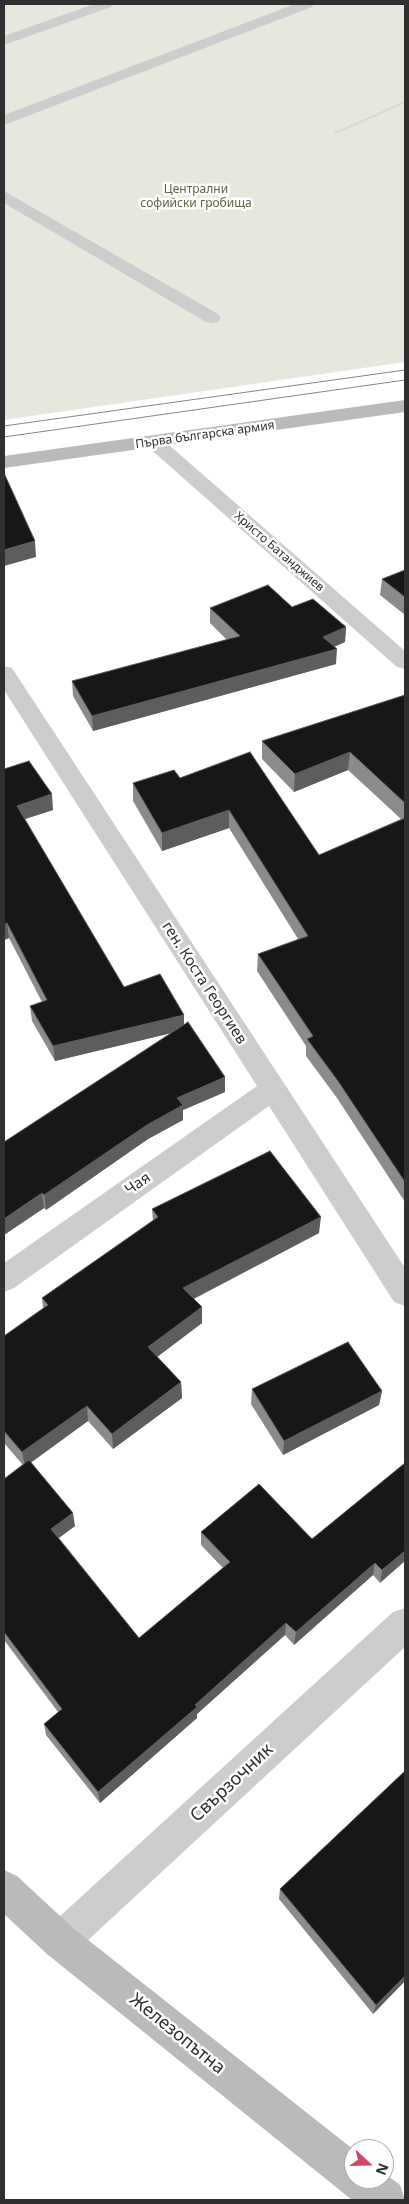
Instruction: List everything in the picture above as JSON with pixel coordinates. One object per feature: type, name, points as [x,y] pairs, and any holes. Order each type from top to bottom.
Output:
[{"type":"street","points":[[4,41],[106,4]]},
{"type":"street","points":[[4,120],[307,4]]},
{"type":"street","points":[[4,196],[212,318]]},
{"type":"street","name":"Първа българска армия","points":[[4,462],[405,406]]},
{"type":"street","name":"Христо Батанджиев","points":[[154,442],[405,662]]},
{"type":"street","name":"ген. Коста Георгиев","points":[[4,673],[405,1293]]},
{"type":"street","name":"Чая","points":[[4,1279],[273,1089]]},
{"type":"street","name":"Свързочник","points":[[60,1942],[405,1624]]},
{"type":"street","name":"Железопътна","points":[[4,1889],[60,1942],[344,2168]]},
{"type":"street","points":[[371,2189],[385,2200]]},
{"type":"path","points":[[335,133],[405,102]]},
{"type":"green space","name":"Централни софийски гробища","points":[[4,4],[405,4],[405,362],[4,420]]},
{"type":"building","points":[[4,473],[35,541],[4,550]]},
{"type":"building","points":[[405,570],[405,597],[382,579]]},
{"type":"building","points":[[268,585],[292,607],[313,599],[346,627],[323,637],[337,649],[92,716],[72,681],[240,636],[210,608]]},
{"type":"building","points":[[405,695],[405,803],[350,752],[295,774],[262,741]]},
{"type":"building","points":[[250,752],[319,855],[405,818],[405,1182],[338,1081],[307,1039],[313,1036],[258,954],[308,936],[229,810],[162,833],[133,783],[174,770],[180,778]]},
{"type":"building","points":[[29,761],[52,794],[17,806],[124,987],[160,974],[184,1015],[53,1046],[30,1006],[47,1000],[7,923],[4,924],[4,769]]},
{"type":"building","points":[[188,1022],[225,1077],[177,1098],[183,1105],[147,1125],[44,1195],[42,1193],[4,1219],[4,1142]]},
{"type":"building","points":[[270,1151],[321,1217],[183,1288],[202,1307],[148,1347],[181,1382],[112,1434],[87,1406],[22,1452],[4,1431],[4,1336],[48,1305],[42,1298],[158,1217],[152,1209]]},
{"type":"building","points":[[348,1342],[382,1391],[284,1441],[252,1389]]},
{"type":"building","points":[[29,1460],[73,1513],[51,1529],[139,1638],[230,1562],[201,1532],[259,1484],[312,1539],[405,1463],[405,1551],[382,1570],[375,1563],[296,1632],[286,1623],[195,1705],[197,1707],[98,1792],[44,1724],[62,1709],[4,1632],[4,1479]]},
{"type":"building","points":[[405,1771],[405,1976],[376,2005],[280,1889]]},
{"type":"tram line","points":[[4,426],[405,370]]},
{"type":"tram line","points":[[4,437],[405,380]]}]
